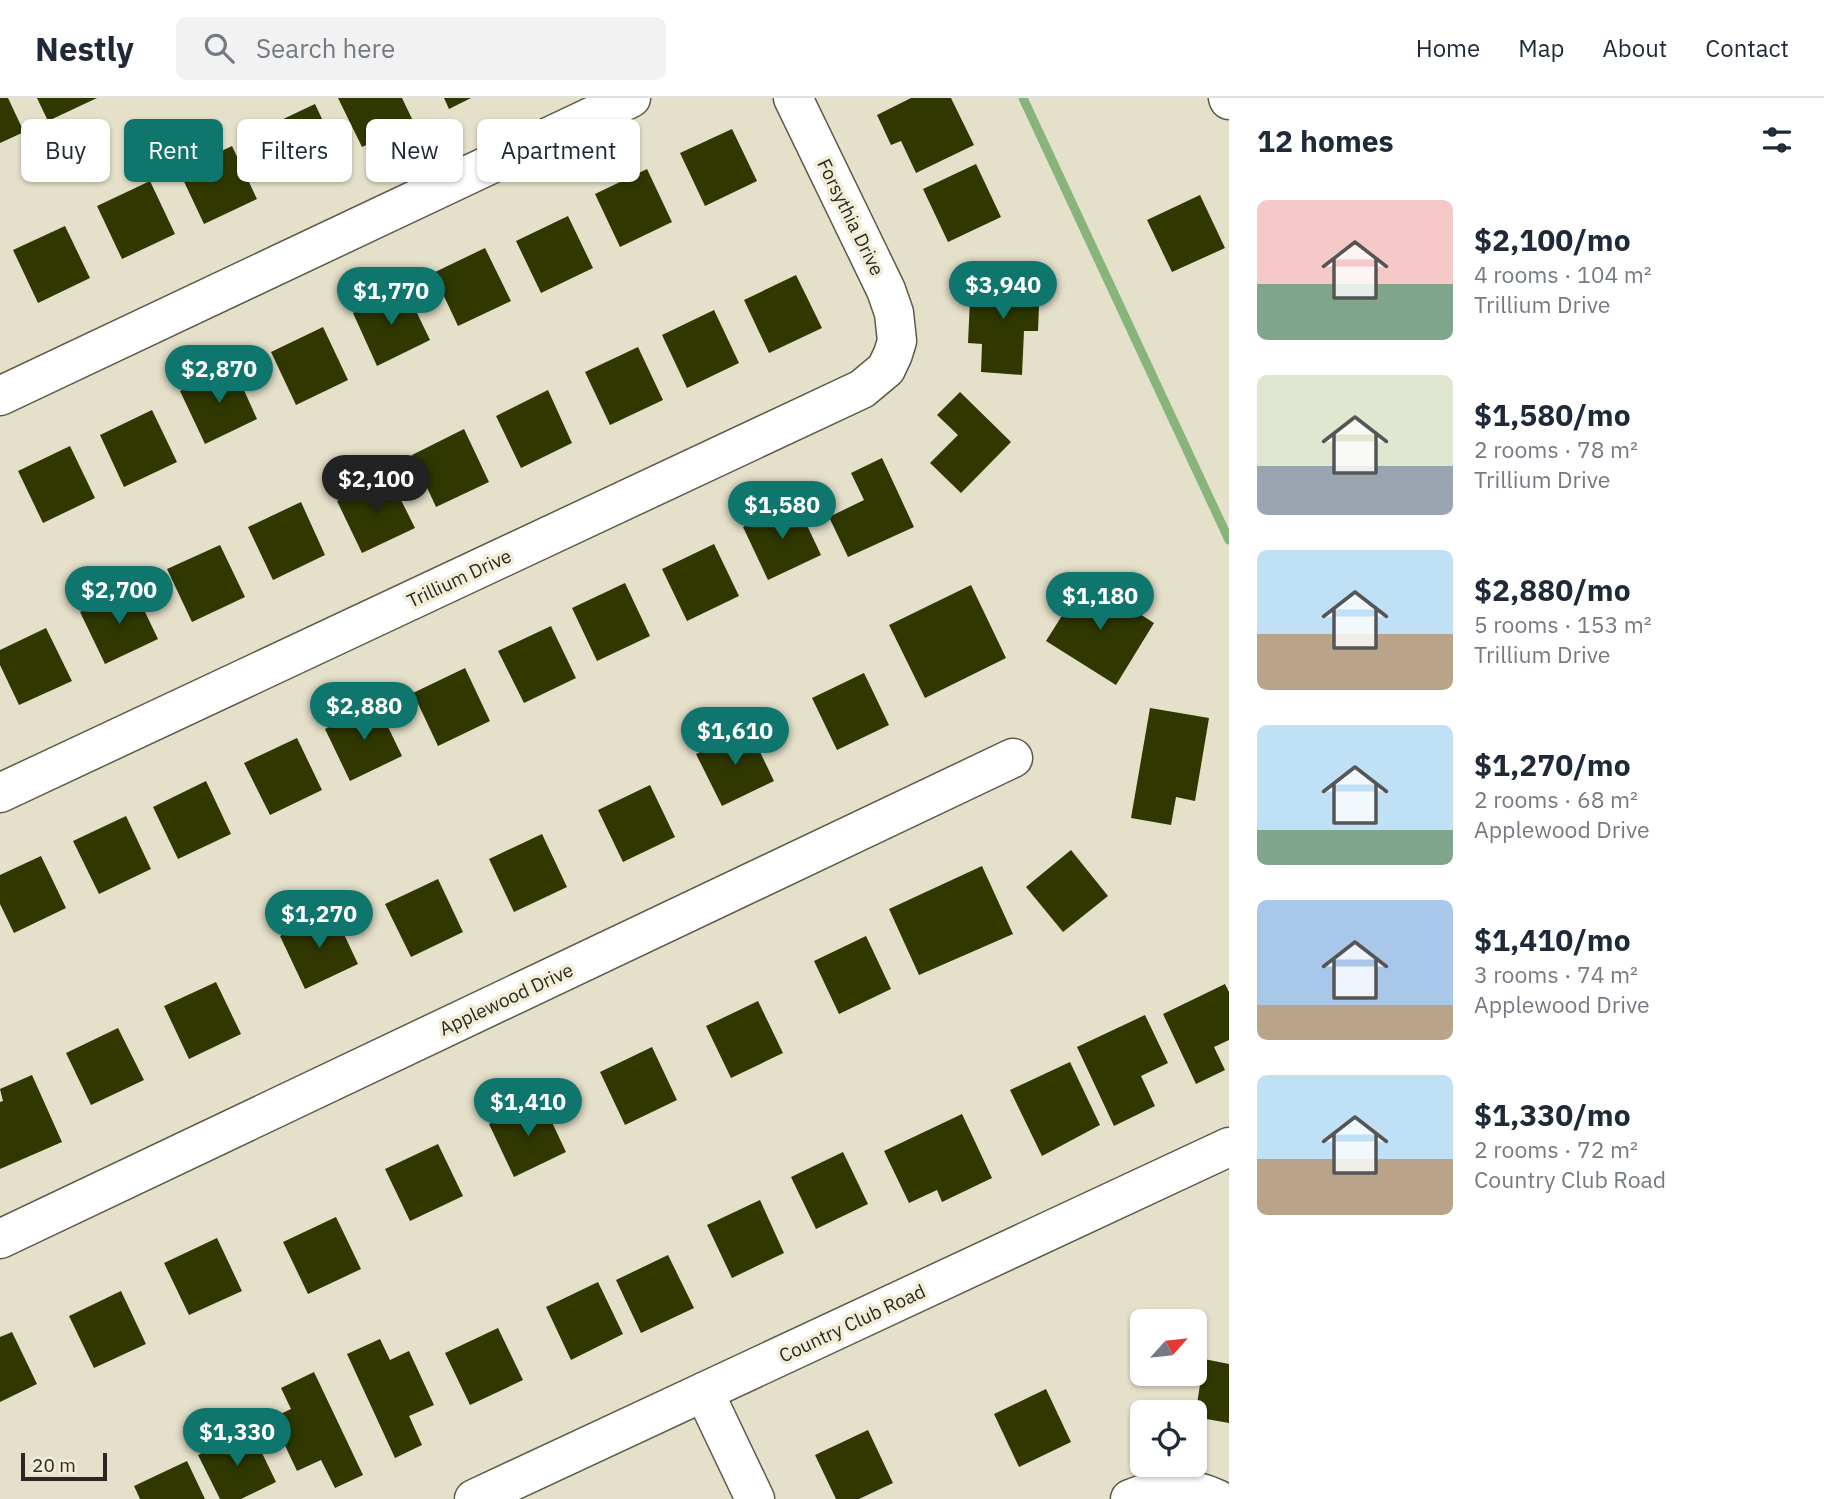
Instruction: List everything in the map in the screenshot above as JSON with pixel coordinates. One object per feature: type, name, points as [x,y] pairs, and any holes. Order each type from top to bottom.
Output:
[{"type":"street","points":[[0,396],[631,98]]},
{"type":"street","name":"Forsythia Drive","points":[[793,98],[886,290],[894,313],[897,341]]},
{"type":"street","name":"Trillium Drive","points":[[0,793],[863,389],[886,369],[897,341]]},
{"type":"street","name":"Applewood Drive","points":[[0,1239],[1013,758]]},
{"type":"street","name":"Country Club Road","points":[[474,1499],[1229,1147]]},
{"type":"street","points":[[704,1392],[755,1499]]},
{"type":"street","points":[[1130,1499],[1146,1492],[1172,1488],[1200,1491],[1217,1499]]},
{"type":"building","points":[[0,98],[8,98],[21,126],[21,133],[0,143]]},
{"type":"building","points":[[37,98],[97,98],[52,119],[47,119]]},
{"type":"building","points":[[338,98],[402,98],[412,119],[366,119],[366,145],[362,147],[352,127],[352,119],[348,119]]},
{"type":"building","points":[[444,98],[471,98],[449,109]]},
{"type":"building","points":[[911,98],[951,98],[974,145],[916,173],[901,141],[891,145],[877,115]]},
{"type":"building","points":[[315,104],[322,119],[283,119]]},
{"type":"building","points":[[732,129],[757,181],[705,206],[680,153]]},
{"type":"building","points":[[232,146],[237,157],[237,182],[249,182],[257,199],[204,224],[184,182],[223,182],[223,150]]},
{"type":"building","points":[[976,164],[1001,217],[948,242],[923,189]]},
{"type":"building","points":[[647,169],[672,222],[620,247],[595,194],[620,182],[640,182],[640,172]]},
{"type":"building","points":[[150,182],[175,234],[122,259],[97,206]]},
{"type":"building","points":[[1200,195],[1225,248],[1172,272],[1147,220]]},
{"type":"building","points":[[568,216],[593,268],[541,293],[516,241]]},
{"type":"building","points":[[65,226],[90,278],[38,303],[13,250]]},
{"type":"building","points":[[485,248],[511,301],[458,326],[433,273]]},
{"type":"building","points":[[796,275],[822,328],[769,353],[744,300]]},
{"type":"building","points":[[971,278],[1040,280],[1038,331],[1024,331],[1022,375],[981,372],[982,344],[968,343]]},
{"type":"building","points":[[405,288],[430,340],[377,366],[353,313]]},
{"type":"building","points":[[714,310],[739,363],[687,388],[662,335]]},
{"type":"building","points":[[323,327],[348,380],[296,405],[271,352]]},
{"type":"building","points":[[638,347],[663,400],[610,425],[585,372]]},
{"type":"building","points":[[233,366],[257,419],[205,444],[180,391]]},
{"type":"building","points":[[548,390],[572,443],[521,468],[496,416]]},
{"type":"building","points":[[960,392],[1011,442],[961,493],[930,463],[958,435],[937,415]]},
{"type":"building","points":[[152,410],[177,462],[124,487],[100,435]]},
{"type":"building","points":[[464,429],[489,482],[436,507],[412,455]]},
{"type":"building","points":[[70,446],[95,498],[43,523],[18,471]]},
{"type":"building","points":[[882,458],[914,527],[848,557],[829,517],[864,500],[851,473]]},
{"type":"building","points":[[389,476],[415,528],[362,553],[337,501]]},
{"type":"building","points":[[301,502],[325,555],[273,580],[248,527]]},
{"type":"building","points":[[796,502],[821,555],[768,580],[743,527]]},
{"type":"building","points":[[714,544],[739,596],[687,621],[662,569]]},
{"type":"building","points":[[220,545],[245,597],[192,622],[167,569]]},
{"type":"building","points":[[1085,579],[1154,623],[1116,685],[1046,641]]},
{"type":"building","points":[[625,583],[650,636],[597,661],[572,608]]},
{"type":"building","points":[[971,585],[1006,658],[925,698],[889,625]]},
{"type":"building","points":[[133,587],[158,639],[105,664],[80,612]]},
{"type":"building","points":[[551,626],[576,678],[524,703],[498,651]]},
{"type":"building","points":[[46,628],[72,681],[19,705],[0,665],[0,650]]},
{"type":"building","points":[[465,668],[490,721],[438,746],[413,693]]},
{"type":"building","points":[[864,673],[889,725],[837,750],[812,698]]},
{"type":"building","points":[[377,704],[402,756],[350,781],[325,729]]},
{"type":"building","points":[[1150,708],[1209,718],[1195,801],[1176,797],[1171,825],[1131,818]]},
{"type":"building","points":[[749,729],[774,781],[722,806],[696,754]]},
{"type":"building","points":[[297,738],[322,790],[270,815],[244,763]]},
{"type":"building","points":[[206,781],[231,834],[178,859],[153,807]]},
{"type":"building","points":[[650,785],[675,837],[623,862],[598,810]]},
{"type":"building","points":[[126,816],[151,869],[99,894],[73,841]]},
{"type":"building","points":[[542,834],[567,887],[514,912],[489,859]]},
{"type":"building","points":[[1071,850],[1108,896],[1063,932],[1026,887]]},
{"type":"building","points":[[41,856],[66,908],[14,933],[0,904],[0,875]]},
{"type":"building","points":[[982,866],[1013,934],[919,975],[889,909]]},
{"type":"building","points":[[438,879],[463,932],[411,957],[385,904]]},
{"type":"building","points":[[333,911],[358,964],[305,989],[280,936]]},
{"type":"building","points":[[866,936],[891,989],[839,1014],[814,961]]},
{"type":"building","points":[[216,982],[241,1034],[189,1059],[164,1006]]},
{"type":"building","points":[[1225,984],[1229,992],[1229,1040],[1214,1047],[1225,1070],[1196,1084],[1163,1014]]},
{"type":"building","points":[[758,1001],[783,1053],[731,1078],[706,1026]]},
{"type":"building","points":[[1145,1015],[1168,1063],[1141,1076],[1155,1106],[1114,1126],[1077,1047]]},
{"type":"building","points":[[118,1028],[144,1080],[91,1105],[66,1053]]},
{"type":"building","points":[[652,1047],[677,1100],[625,1125],[600,1072]]},
{"type":"building","points":[[1070,1062],[1100,1125],[1042,1156],[1010,1090]]},
{"type":"building","points":[[32,1075],[62,1142],[0,1169],[0,1102],[3,1101],[0,1089]]},
{"type":"building","points":[[541,1099],[566,1152],[514,1177],[489,1124]]},
{"type":"building","points":[[962,1114],[992,1178],[942,1202],[937,1190],[909,1203],[884,1151]]},
{"type":"building","points":[[438,1144],[463,1196],[410,1221],[385,1169]]},
{"type":"building","points":[[843,1152],[868,1204],[816,1229],[791,1177]]},
{"type":"building","points":[[760,1200],[784,1253],[732,1278],[707,1225]]},
{"type":"building","points":[[336,1217],[361,1269],[308,1294],[283,1242]]},
{"type":"building","points":[[217,1238],[242,1291],[189,1315],[164,1263]]},
{"type":"building","points":[[668,1255],[694,1308],[641,1333],[616,1280]]},
{"type":"building","points":[[598,1282],[623,1334],[571,1360],[546,1307]]},
{"type":"building","points":[[121,1291],[146,1344],[94,1368],[69,1316]]},
{"type":"building","points":[[498,1328],[523,1380],[470,1405],[445,1353]]},
{"type":"building","points":[[12,1332],[37,1384],[0,1402],[0,1337]]},
{"type":"building","points":[[380,1339],[390,1360],[409,1351],[434,1405],[409,1416],[422,1445],[395,1458],[347,1354]]},
{"type":"building","points":[[1208,1360],[1229,1364],[1229,1423],[1207,1419],[1207,1400],[1198,1400],[1200,1386],[1208,1386]]},
{"type":"building","points":[[314,1372],[363,1475],[335,1488],[321,1460],[297,1471],[272,1418],[291,1409],[281,1388]]},
{"type":"building","points":[[1046,1389],[1071,1442],[1019,1467],[994,1414]]},
{"type":"building","points":[[251,1430],[276,1482],[241,1499],[220,1499],[198,1455]]},
{"type":"building","points":[[868,1430],[893,1483],[859,1499],[836,1499],[815,1455]]},
{"type":"building","points":[[187,1461],[205,1499],[140,1499],[134,1486]]},
{"type":"waterway","points":[[1023,98],[1229,540]]}]
